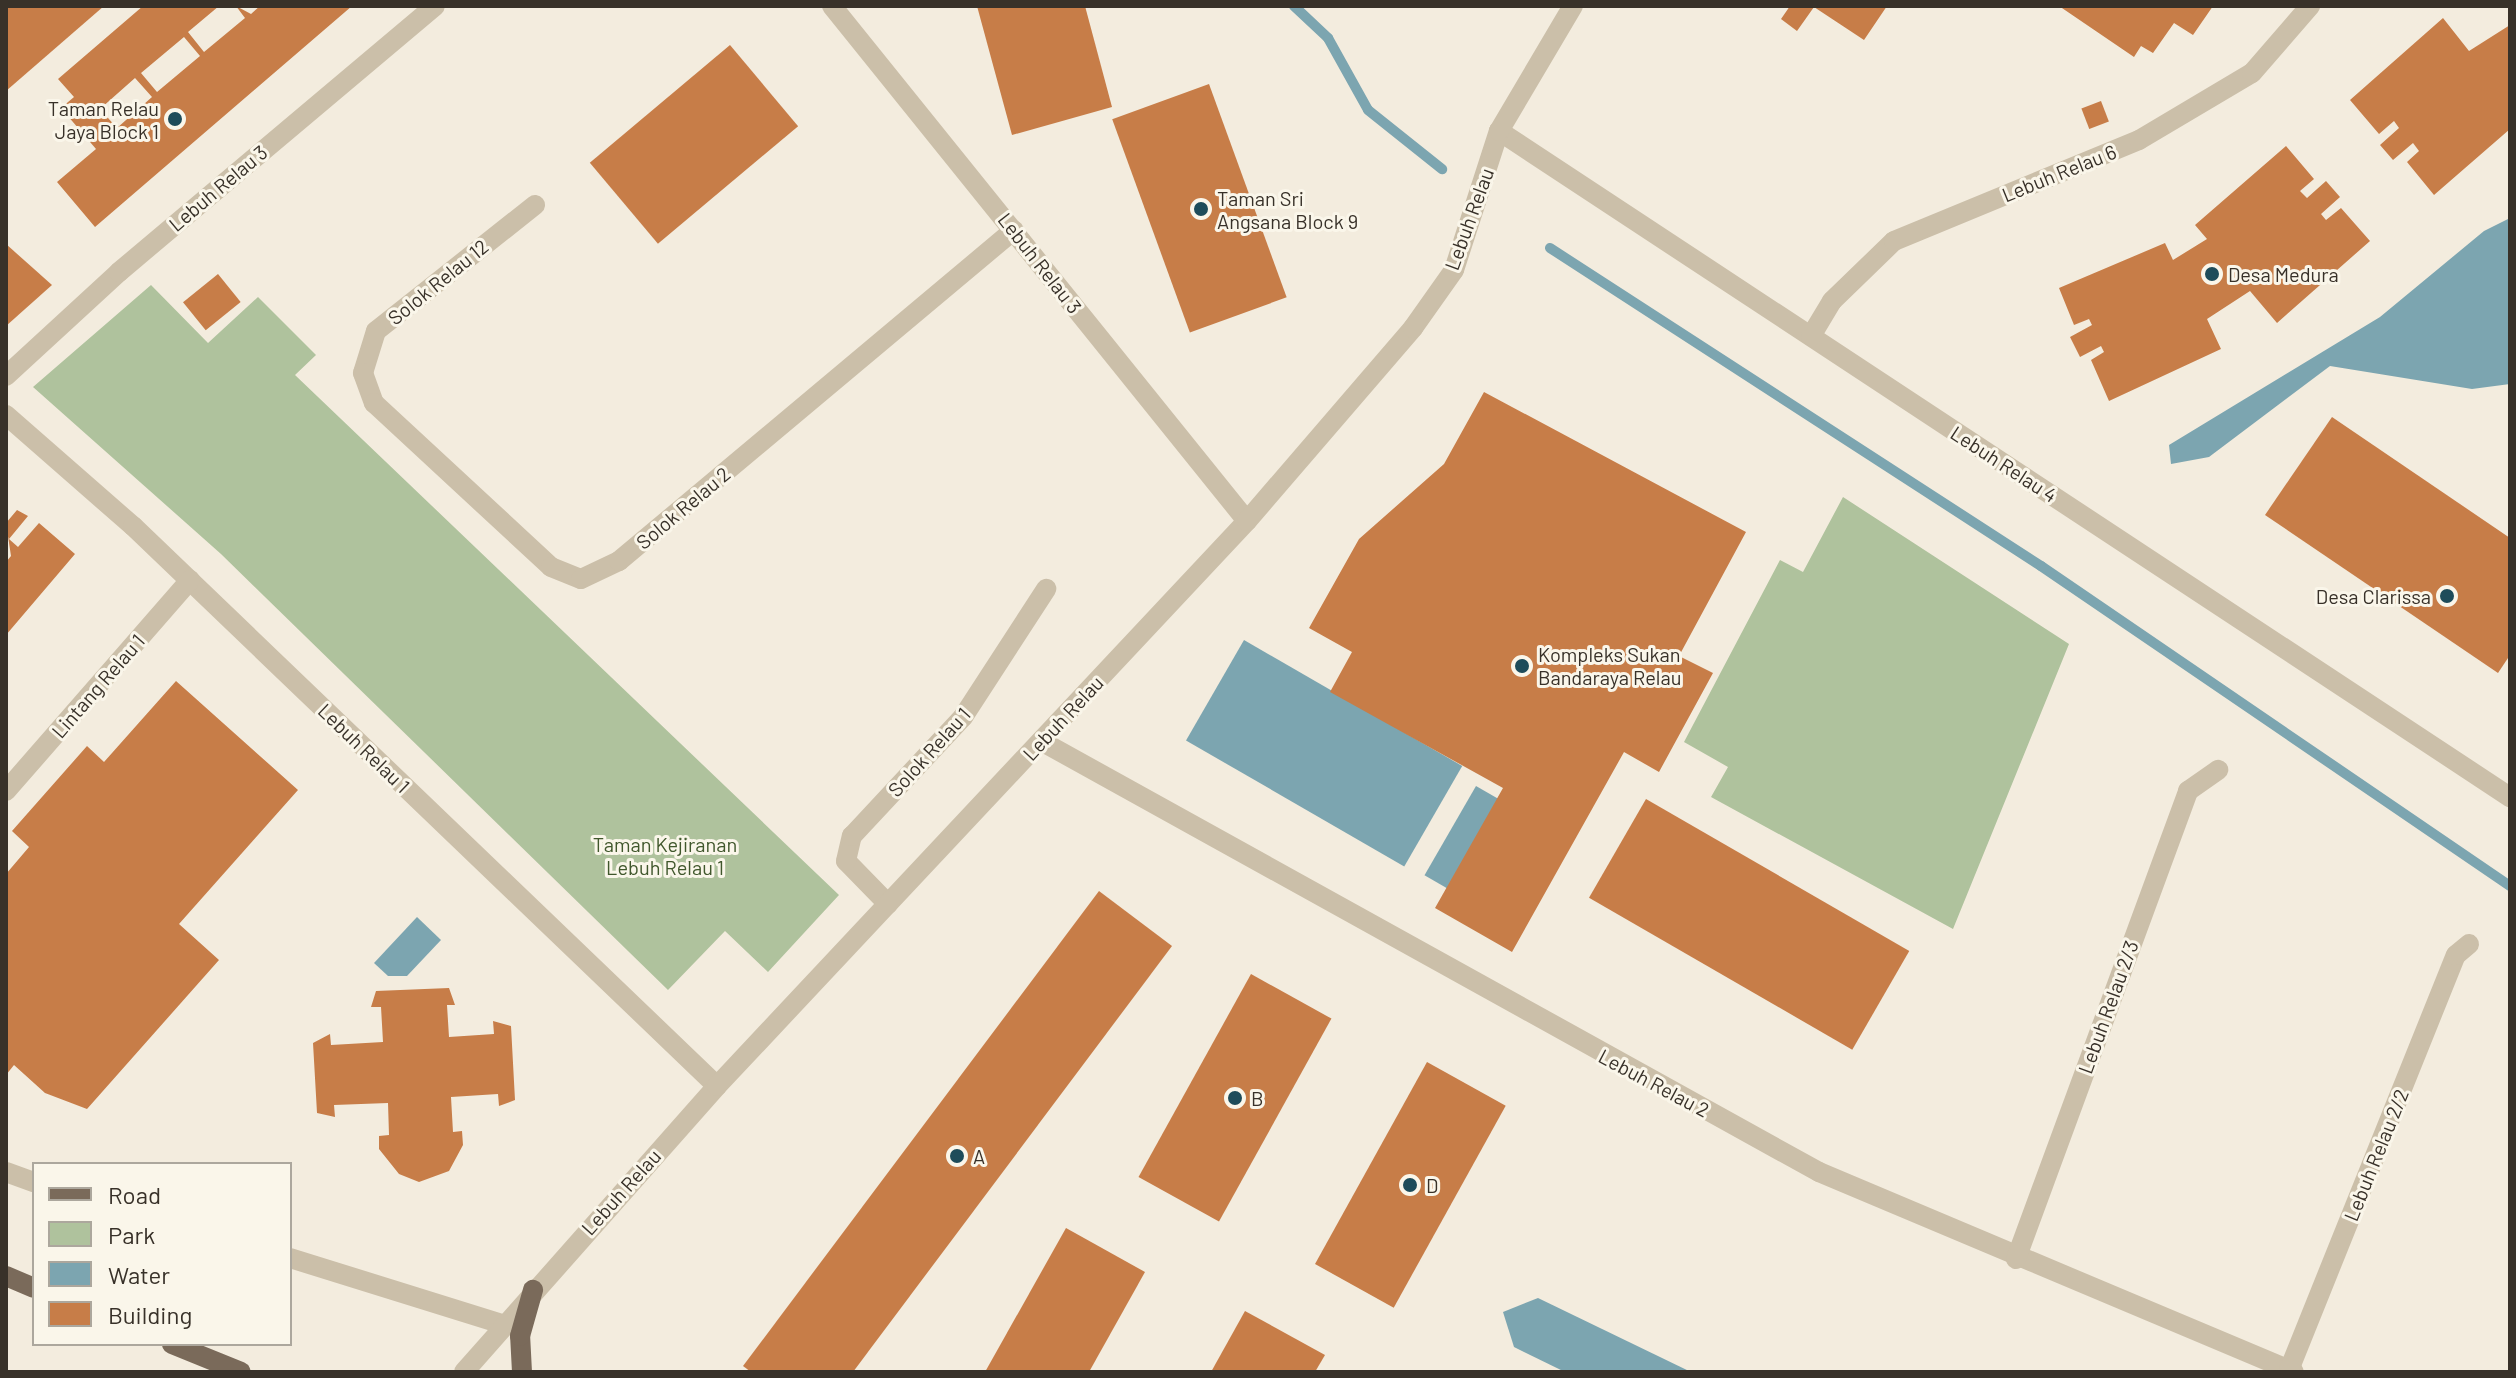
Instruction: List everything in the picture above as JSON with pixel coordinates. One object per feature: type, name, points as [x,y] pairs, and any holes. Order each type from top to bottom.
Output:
[{"type":"main road","points":[[6,1276],[32,1287]]},
{"type":"main road","points":[[522,1372],[520,1336],[533,1290]]},
{"type":"main road","points":[[177,1346],[241,1372]]},
{"type":"street","name":"Lebuh Relau 3","points":[[6,376],[119,272],[435,6]]},
{"type":"street","name":"Lebuh Relau 3","points":[[832,6],[1247,521]]},
{"type":"street","name":"Lebuh Relau","points":[[464,1372],[502,1324],[717,1086],[1247,521],[1413,328],[1454,270],[1499,131],[1573,6]]},
{"type":"street","name":"Lebuh Relau 6","points":[[1811,336],[1832,301],[1894,241],[2139,140],[2252,73],[2310,6]]},
{"type":"street","name":"Lebuh Relau 4","points":[[1499,131],[2510,797]]},
{"type":"street","name":"Solok Relau 12","points":[[363,373],[376,331],[535,205]]},
{"type":"street","name":"Solok Relau 2","points":[[363,373],[374,403],[551,567],[581,579],[619,561],[1014,230]]},
{"type":"street","name":"Lebuh Relau 1","points":[[6,415],[190,580],[717,1086]]},
{"type":"street","name":"Lintang Relau 1","points":[[6,791],[190,580]]},
{"type":"street","name":"Solok Relau 1","points":[[888,904],[846,861],[852,836],[963,717],[1046,589]]},
{"type":"street","name":"Lebuh Relau 2","points":[[1041,741],[1819,1172],[2016,1259],[2292,1371]]},
{"type":"street","name":"Lebuh Relau 2/3","points":[[2016,1259],[2188,791],[2218,770]]},
{"type":"street","name":"Lebuh Relau 2/2","points":[[2292,1371],[2456,955],[2469,944]]},
{"type":"street","points":[[6,1172],[32,1181]]},
{"type":"street","points":[[292,1259],[502,1324]]},
{"type":"green space","name":"Taman Kejiranan Lebuh Relau 1","points":[[151,285],[208,343],[258,297],[316,355],[295,375],[839,895],[768,972],[725,931],[668,990],[221,554],[33,387]]},
{"type":"green space","points":[[1843,497],[2069,644],[1953,929],[1711,797],[1728,767],[1684,742],[1780,560],[1803,572]]},
{"type":"water","points":[[2510,218],[2510,384],[2472,389],[2330,366],[2209,457],[2171,464],[2169,445],[2380,317],[2484,231]]},
{"type":"water","points":[[1244,640],[1462,766],[1404,866],[1186,740]]},
{"type":"water","points":[[1476,786],[1556,832],[1504,921],[1424,875]]},
{"type":"water","points":[[417,917],[441,940],[407,976],[388,976],[374,963]]},
{"type":"water","points":[[1538,1298],[1691,1372],[1565,1372],[1514,1347],[1503,1312]]},
{"type":"building","points":[[6,6],[104,6],[6,91]]},
{"type":"building","name":"Taman Relau Jaya Block 1","points":[[143,6],[219,6],[188,32],[204,52],[245,18],[236,6],[251,14],[260,6],[352,6],[95,227],[57,182],[96,149],[61,108],[74,97],[58,79]],"holes":[[[184,37],[200,56],[157,92],[141,73]],[[135,78],[152,97],[117,128],[100,109]]]},
{"type":"building","points":[[977,6],[1085,6],[1112,107],[1012,135]]},
{"type":"building","points":[[1790,6],[1887,6],[1864,40],[1814,7],[1797,31],[1781,19]]},
{"type":"building","points":[[2059,6],[2213,6],[2193,35],[2174,23],[2153,53],[2141,46],[2134,57]]},
{"type":"building","points":[[2443,18],[2469,51],[2510,25],[2510,129],[2434,195],[2407,162],[2419,151],[2413,143],[2393,160],[2380,145],[2399,128],[2394,121],[2379,134],[2350,100]]},
{"type":"building","points":[[730,45],[798,126],[658,244],[590,163]]},
{"type":"building","name":"Taman Sri Angsana Block 9","points":[[1209,84],[1287,297],[1190,333],[1112,119]]},
{"type":"building","points":[[2101,101],[2109,122],[2089,129],[2081,109]]},
{"type":"building","name":"Desa Medura","points":[[2286,146],[2314,179],[2300,191],[2307,198],[2326,181],[2340,197],[2321,214],[2326,220],[2341,208],[2370,241],[2277,323],[2250,291],[2207,319],[2221,349],[2109,401],[2091,360],[2104,352],[2101,346],[2080,357],[2070,337],[2092,325],[2089,319],[2074,325],[2059,288],[2165,243],[2173,260],[2207,239],[2195,225]]},
{"type":"building","points":[[6,244],[52,285],[6,326]]},
{"type":"building","points":[[218,274],[241,302],[206,330],[183,302]]},
{"type":"building","name":"Kompleks Sukan Bandaraya Relau","points":[[1484,392],[1746,532],[1679,656],[1713,673],[1659,772],[1624,752],[1512,952],[1435,908],[1503,788],[1330,692],[1352,652],[1309,628],[1359,539],[1444,464]]},
{"type":"building","name":"Desa Clarissa","points":[[2332,417],[2510,538],[2510,655],[2498,673],[2265,515]]},
{"type":"building","points":[[17,510],[28,516],[9,539],[18,547],[39,523],[75,554],[6,635],[6,562],[11,556],[6,523]]},
{"type":"building","points":[[176,681],[298,790],[179,924],[219,960],[87,1109],[45,1093],[14,1065],[6,1075],[6,874],[29,847],[12,831],[87,746],[104,762]]},
{"type":"building","points":[[1646,799],[1909,951],[1852,1050],[1589,898]]},
{"type":"building","name":"A","points":[[1099,891],[1172,946],[853,1372],[751,1372],[743,1366]]},
{"type":"building","name":"B","points":[[1251,974],[1331,1019],[1219,1222],[1139,1177]]},
{"type":"building","points":[[449,988],[455,1005],[447,1005],[449,1037],[494,1034],[493,1021],[511,1026],[515,1100],[499,1106],[498,1094],[451,1097],[453,1132],[462,1131],[463,1145],[449,1171],[419,1182],[399,1174],[379,1149],[379,1136],[389,1135],[388,1103],[334,1105],[335,1117],[317,1113],[313,1043],[330,1034],[331,1045],[383,1042],[381,1007],[371,1007],[376,991]]},
{"type":"building","name":"D","points":[[1427,1062],[1506,1106],[1394,1308],[1315,1264]]},
{"type":"building","points":[[1066,1228],[1145,1272],[1089,1372],[985,1372]]},
{"type":"building","points":[[1245,1311],[1325,1355],[1315,1372],[1211,1372]]},
{"type":"waterway","points":[[1294,6],[1328,38],[1368,110],[1442,169]]},
{"type":"waterway","points":[[1550,248],[2041,566],[2510,886]]},
{"type":"place","name":"Taman Relau Jaya Block 1","points":[[175,119]]},
{"type":"place","name":"Taman Sri Angsana Block 9","points":[[1201,209]]},
{"type":"place","name":"Desa Medura","points":[[2212,274]]},
{"type":"place","name":"Desa Clarissa","points":[[2447,596]]},
{"type":"place","name":"Kompleks Sukan Bandaraya Relau","points":[[1522,666]]},
{"type":"place","name":"B","points":[[1235,1098]]},
{"type":"place","name":"A","points":[[957,1156]]},
{"type":"place","name":"D","points":[[1410,1185]]}]
